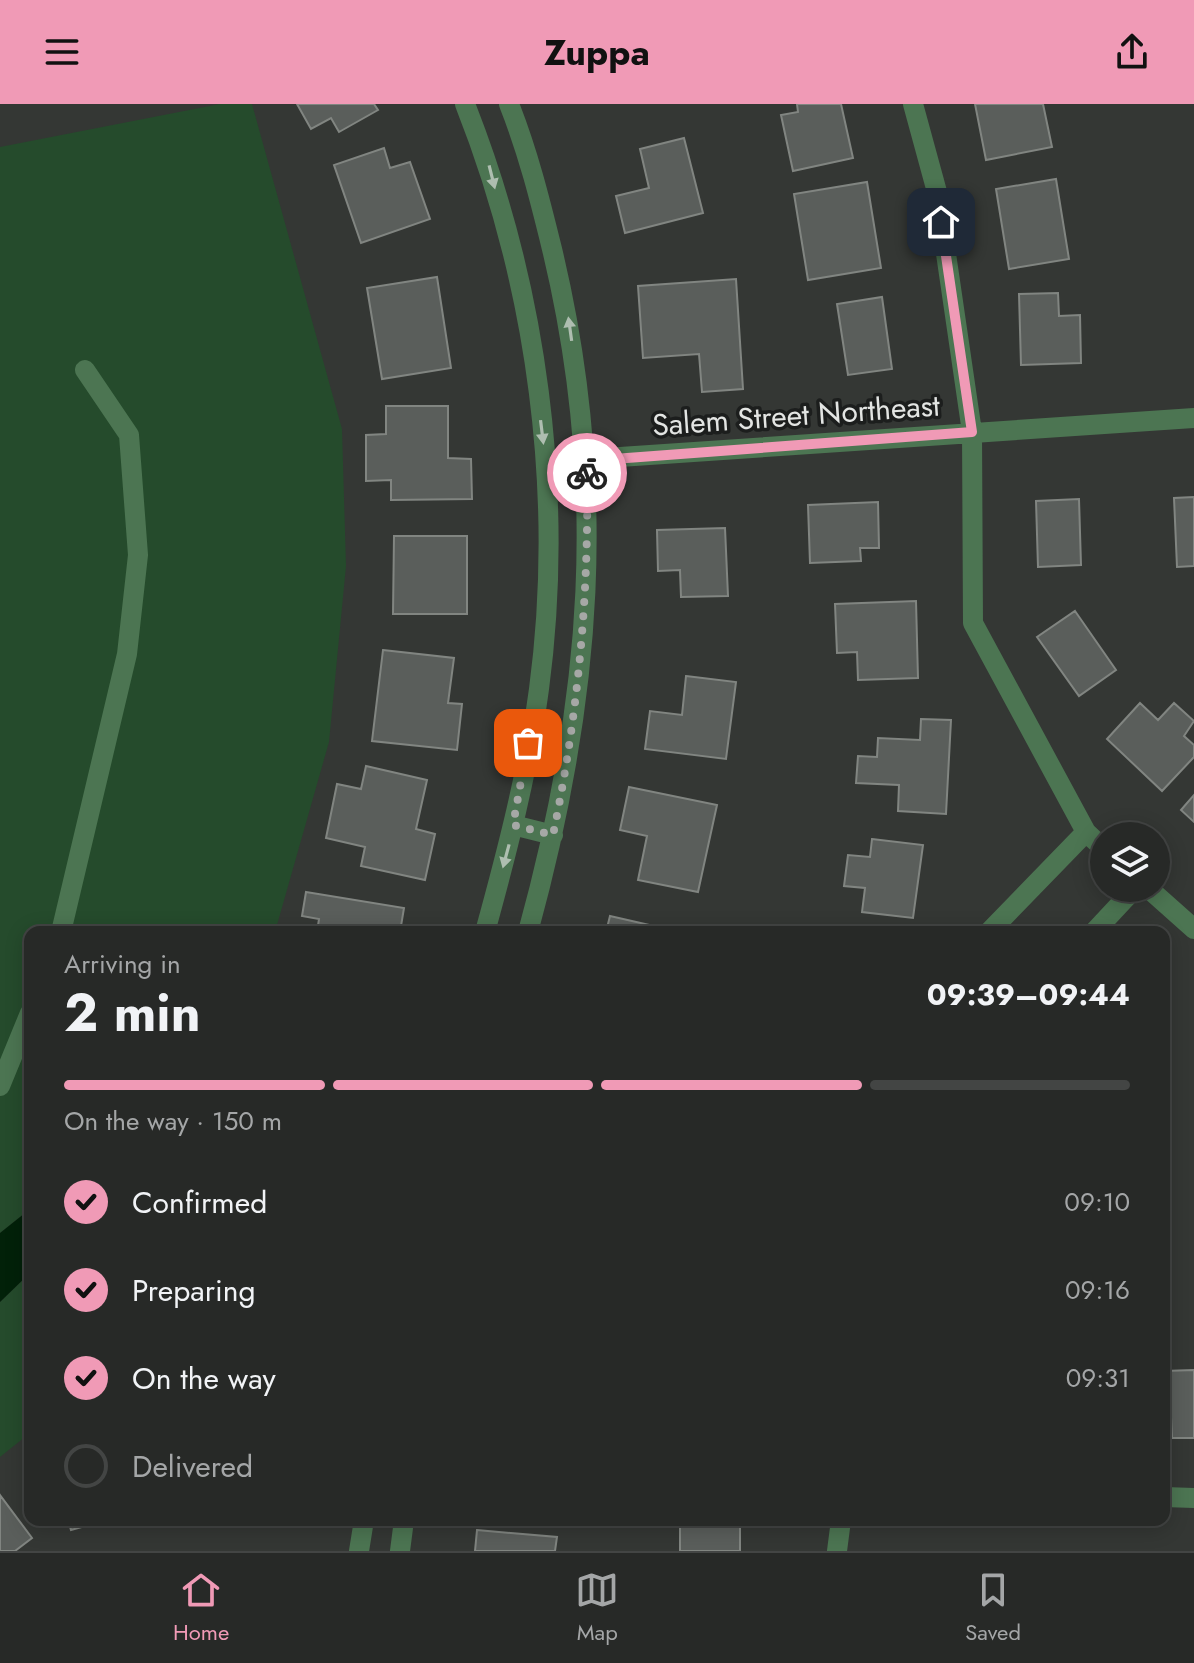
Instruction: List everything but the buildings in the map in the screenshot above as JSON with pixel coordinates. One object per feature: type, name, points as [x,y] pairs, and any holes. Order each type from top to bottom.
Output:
[{"type":"street","points":[[465,104],[489,164],[527,316],[546,462],[547,577],[539,689],[513,825],[487,926]]},
{"type":"street","points":[[509,104],[528,153],[569,319],[587,461],[588,571],[579,686],[553,835],[530,926]]},
{"type":"street","points":[[913,104],[937,192],[972,432],[973,623],[1090,836]]},
{"type":"street","points":[[62,926],[127,654],[138,555],[129,435],[85,370]]},
{"type":"street","name":"Salem Street Northeast","points":[[546,462],[1194,418]]},
{"type":"street","points":[[513,825],[553,835]]},
{"type":"street","points":[[995,926],[1086,832]]},
{"type":"street","points":[[1100,926],[1122,902]]},
{"type":"street","points":[[1164,902],[1194,929]]},
{"type":"street","points":[[0,1086],[24,1028]]},
{"type":"street","points":[[1170,1497],[1194,1498]]},
{"type":"street","points":[[359,1551],[363,1526]]},
{"type":"street","points":[[400,1551],[403,1526]]},
{"type":"street","points":[[837,1551],[840,1526]]},
{"type":"shaded area","points":[[220,104],[252,104],[342,429],[346,566],[329,742],[277,926],[24,926],[24,1214],[0,1233],[0,147]]},
{"type":"shaded area","points":[[24,1214],[24,1279],[0,1302],[0,1233]]},
{"type":"shaded area","points":[[24,1279],[24,1438],[0,1457],[0,1302]]},
{"type":"way so far","points":[[528,743],[513,825],[553,835],[570,754],[579,686],[588,571],[587,473]]},
{"type":"route","points":[[587,473],[587,461],[972,432],[941,222]]}]
